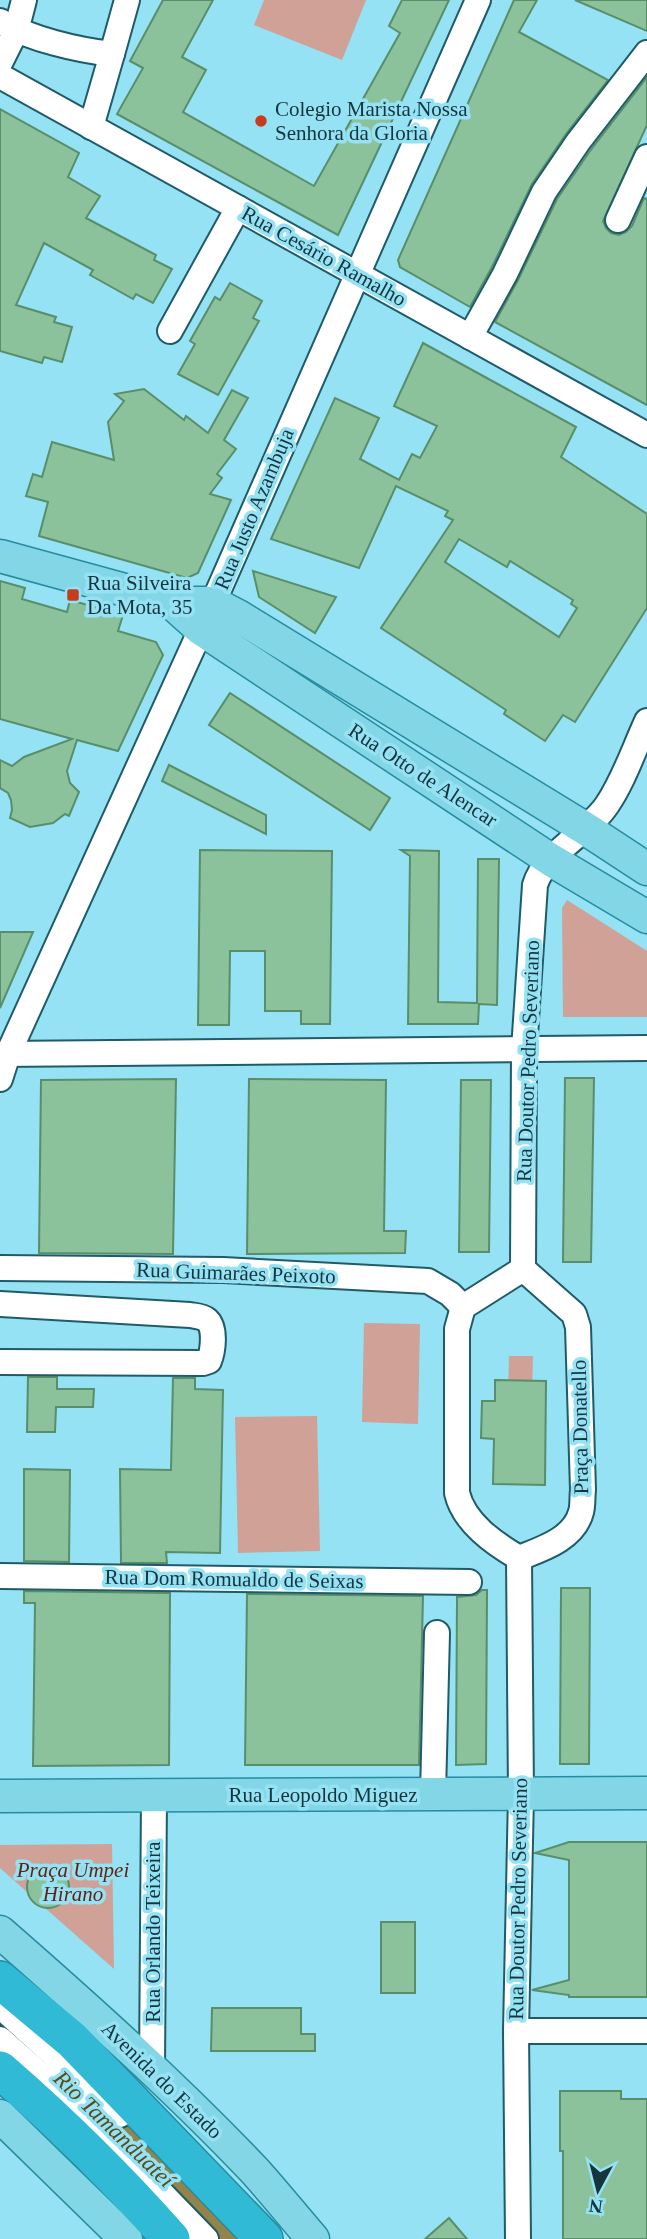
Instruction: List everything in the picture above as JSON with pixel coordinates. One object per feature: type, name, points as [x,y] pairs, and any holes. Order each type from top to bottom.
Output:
[{"type":"highway","name":"Avenida do Estado","points":[[0,1980],[72,2040],[264,2239]]},
{"type":"highway","points":[[0,2070],[59,2124],[171,2239]]},
{"type":"main road","points":[[0,556],[172,603],[207,616]]},
{"type":"main road","name":"Rua Otto de Alencar","points":[[207,616],[238,616],[647,869]]},
{"type":"main road","name":"Rua Otto de Alencar","points":[[207,616],[551,860],[647,917]]},
{"type":"main road","name":"Rua Leopoldo Miguez","points":[[0,1796],[647,1793]]},
{"type":"main road","name":"Avenida do Estado","points":[[0,1932],[152,2069],[254,2171],[313,2239]]},
{"type":"main road","points":[[0,2116],[126,2239]]},
{"type":"street","points":[[0,63],[8,26],[24,0]]},
{"type":"street","points":[[91,127],[127,0]]},
{"type":"street","name":"Rua Justo Azambuja","points":[[0,1079],[4,1054],[207,616],[478,0]]},
{"type":"street","points":[[8,26],[95,52],[112,54]]},
{"type":"street","points":[[470,337],[505,274],[544,192],[584,133],[647,53]]},
{"type":"street","name":"Rua Cesário Ramalho","points":[[0,76],[647,435]]},
{"type":"street","points":[[618,220],[645,167]]},
{"type":"street","points":[[170,331],[237,208]]},
{"type":"street","name":"Rua Doutor Pedro Severiano","points":[[523,1269],[524,1050],[535,886],[538,876],[551,860],[586,829],[607,805],[647,722]]},
{"type":"street","points":[[4,1054],[647,1048]]},
{"type":"street","name":"Rua Guimarães Peixoto","points":[[0,1268],[223,1270],[428,1281],[450,1294],[463,1307]]},
{"type":"street","points":[[520,1558],[499,1546],[480,1529],[460,1504],[457,1493],[457,1329],[463,1307],[523,1269]]},
{"type":"street","name":"Praça Donatello","points":[[520,1558],[554,1544],[573,1527],[581,1513],[583,1490],[579,1327],[573,1314],[523,1269]]},
{"type":"street","points":[[0,1304],[190,1315],[205,1318],[212,1326],[212,1354],[209,1361],[203,1363],[0,1362]]},
{"type":"street","name":"Rua Doutor Pedro Severiano","points":[[518,2239],[516,2031],[521,1794],[520,1558]]},
{"type":"street","name":"Rua Dom Romualdo de Seixas","points":[[0,1576],[469,1582]]},
{"type":"street","points":[[433,1794],[437,1633]]},
{"type":"street","name":"Rua Orlando Teixeira","points":[[152,2069],[154,1795]]},
{"type":"street","points":[[0,2006],[102,2097],[205,2199],[239,2239]]},
{"type":"street","points":[[516,2031],[647,2031]]},
{"type":"street","points":[[0,2039],[83,2113],[206,2239]]},
{"type":"green space","points":[[264,0],[366,0],[342,60],[254,25]]},
{"type":"green space","points":[[567,900],[647,951],[647,1017],[563,1017],[562,908]]},
{"type":"green space","points":[[364,1323],[420,1324],[418,1424],[362,1422]]},
{"type":"green space","points":[[509,1356],[533,1356],[530,1471],[506,1471]]},
{"type":"green space","points":[[317,1416],[320,1551],[238,1553],[235,1417]]},
{"type":"green space","name":"Praça Umpei Hirano","points":[[112,1844],[114,1969],[0,1868],[0,1845]]},
{"type":"building","points":[[163,0],[213,0],[182,57],[206,70],[183,112],[314,186],[400,33],[389,26],[402,0],[449,0],[338,235],[117,114],[143,68],[130,61]]},
{"type":"building","points":[[514,0],[537,0],[519,32],[608,80],[532,184],[470,307],[400,267],[398,260]]},
{"type":"building","points":[[575,0],[647,0],[647,31]]},
{"type":"building","points":[[647,77],[647,125],[603,221],[611,233],[619,235],[626,232],[632,226],[644,198],[647,199],[647,405],[495,322],[557,199]]},
{"type":"building","points":[[0,109],[79,153],[68,177],[100,196],[86,218],[156,255],[154,260],[172,269],[153,303],[136,294],[133,299],[90,275],[93,270],[44,243],[16,305],[56,317],[54,322],[72,327],[62,362],[44,357],[42,363],[0,351]]},
{"type":"building","points":[[230,283],[262,301],[253,318],[259,321],[218,395],[178,374],[195,344],[190,341],[215,297],[220,300]]},
{"type":"building","points":[[423,343],[576,427],[561,457],[647,514],[647,608],[575,722],[563,715],[545,741],[504,714],[506,710],[381,628],[453,520],[445,516],[448,511],[396,486],[359,568],[271,539],[335,398],[379,418],[360,459],[399,480],[412,454],[420,458],[437,426],[394,406]],"holes":[[[459,539],[507,567],[510,561],[573,600],[571,604],[577,608],[559,637],[445,562]]]},
{"type":"building","points":[[144,389],[184,420],[186,416],[208,433],[232,390],[248,398],[224,440],[236,449],[217,474],[222,478],[210,494],[231,500],[198,573],[187,578],[39,536],[48,502],[26,496],[33,474],[42,477],[52,442],[114,460],[108,422],[124,401],[115,394]]},
{"type":"building","points":[[253,571],[336,597],[315,633],[259,597]]},
{"type":"building","points":[[0,581],[25,588],[22,599],[67,612],[70,600],[123,615],[118,631],[156,642],[163,655],[118,751],[77,740],[67,771],[70,783],[79,792],[69,816],[65,814],[53,823],[30,827],[10,818],[11,800],[8,793],[0,788],[0,760],[12,766],[24,757],[72,739],[0,719]]},
{"type":"building","points":[[230,693],[390,798],[370,830],[209,725]]},
{"type":"building","points":[[169,765],[266,815],[266,834],[162,781]]},
{"type":"building","points":[[200,850],[332,851],[330,1024],[301,1024],[301,1011],[265,1011],[265,951],[230,951],[229,1025],[198,1025]]},
{"type":"building","points":[[401,850],[439,851],[438,1002],[477,1003],[478,859],[499,859],[497,1005],[479,1004],[478,1024],[408,1024],[410,856]]},
{"type":"building","points":[[0,932],[33,932],[0,1008]]},
{"type":"building","points":[[565,1078],[594,1078],[591,1262],[563,1262]]},
{"type":"building","points":[[176,1079],[173,1254],[39,1253],[41,1080]]},
{"type":"building","points":[[249,1079],[386,1080],[384,1231],[406,1231],[405,1253],[247,1254]]},
{"type":"building","points":[[461,1080],[491,1080],[489,1252],[459,1252]]},
{"type":"building","points":[[28,1377],[57,1377],[57,1389],[94,1389],[93,1407],[56,1407],[55,1432],[27,1432]]},
{"type":"building","points":[[173,1378],[195,1378],[195,1389],[223,1390],[220,1553],[166,1552],[167,1563],[121,1563],[120,1469],[171,1470]]},
{"type":"building","points":[[495,1380],[546,1381],[545,1485],[493,1484],[494,1439],[481,1438],[482,1401],[495,1401]]},
{"type":"building","points":[[24,1469],[70,1470],[69,1562],[24,1561]]},
{"type":"building","points":[[561,1588],[590,1588],[589,1764],[560,1764]]},
{"type":"building","points":[[487,1590],[486,1764],[456,1765],[457,1597],[476,1595]]},
{"type":"building","points":[[24,1591],[170,1593],[169,1765],[33,1766],[35,1603],[24,1603]]},
{"type":"building","points":[[247,1594],[423,1596],[419,1765],[245,1765]]},
{"type":"building","points":[[569,1842],[647,1842],[647,1997],[569,1997],[532,1990],[569,1980],[569,1860],[535,1853]]},
{"type":"building","points":[[48,1866],[63,1872],[69,1887],[63,1902],[48,1908],[33,1902],[27,1887],[33,1872]]},
{"type":"building","points":[[381,1922],[415,1922],[415,1993],[381,1993]]},
{"type":"building","points":[[212,2008],[301,2008],[301,2034],[315,2034],[315,2051],[211,2051]]},
{"type":"building","points":[[560,2091],[621,2091],[621,2099],[647,2099],[647,2239],[563,2239]]},
{"type":"building","points":[[449,2218],[467,2239],[425,2239]]},
{"type":"waterway","name":"Rio Tamanduateí","points":[[0,2023],[95,2105],[223,2239]]},
{"type":"place","name":"Colegio Marista Nossa Senhora da Gloria","points":[[261,121]]},
{"type":"place","name":"Rua Silveira Da Mota, 35","points":[[73,595]]}]
